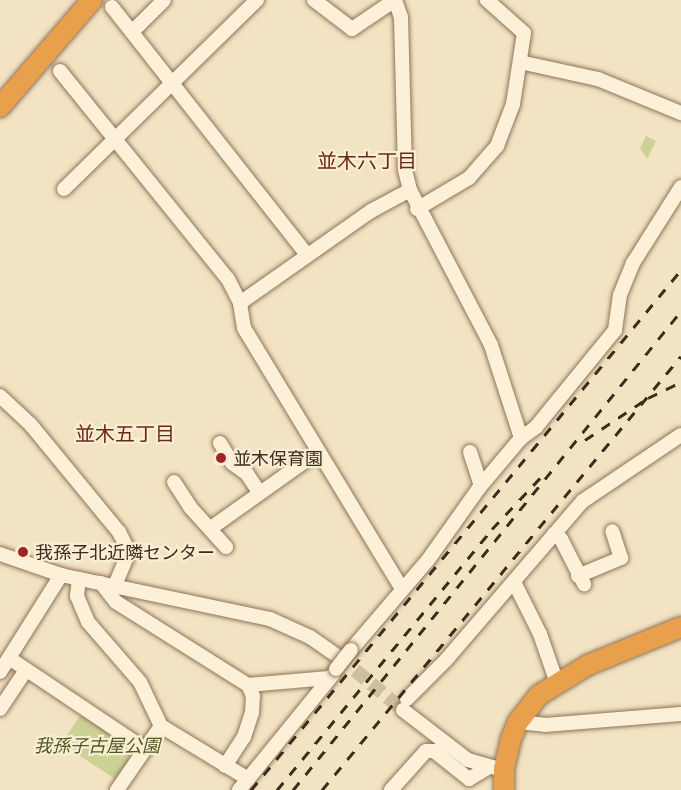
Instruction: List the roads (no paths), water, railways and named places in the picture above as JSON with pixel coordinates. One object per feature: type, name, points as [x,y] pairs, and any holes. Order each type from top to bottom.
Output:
[{"type":"highway","points":[[0,87],[74,0]]},
{"type":"highway","points":[[0,106],[92,0]]},
{"type":"highway","points":[[504,790],[496,768],[518,722],[534,700],[557,682],[681,627]]},
{"type":"street","points":[[132,32],[164,0]]},
{"type":"street","points":[[64,189],[257,0]]},
{"type":"street","points":[[314,0],[352,29],[395,0],[401,17],[405,170],[410,190],[417,209],[491,345],[521,438]]},
{"type":"street","points":[[417,209],[459,187],[497,146],[513,104],[524,33],[487,0]]},
{"type":"street","points":[[112,8],[307,255]]},
{"type":"street","points":[[520,62],[598,79],[681,113]]},
{"type":"street","points":[[60,70],[228,279],[240,303],[244,327],[402,590]]},
{"type":"street","points":[[79,579],[76,596],[88,622],[140,682],[161,726],[225,766],[243,785],[339,664],[402,590],[482,485],[521,438],[536,427],[615,330],[620,295],[633,263],[681,188]]},
{"type":"street","points":[[240,303],[307,255],[410,190]]},
{"type":"street","points":[[0,396],[31,425],[119,532],[129,552],[108,584]]},
{"type":"street","points":[[496,768],[468,760],[405,704],[555,534],[597,490],[681,435]]},
{"type":"street","points":[[220,443],[232,463],[247,474],[259,492]]},
{"type":"street","points":[[211,528],[318,452]]},
{"type":"street","points":[[470,452],[482,485]]},
{"type":"street","points":[[174,482],[226,547]]},
{"type":"street","points":[[555,534],[561,539],[581,580],[621,558],[612,531]]},
{"type":"street","points":[[0,554],[61,575],[270,619],[310,637],[339,664]]},
{"type":"street","points":[[0,672],[61,575]]},
{"type":"street","points":[[514,582],[540,634],[557,682]]},
{"type":"street","points":[[108,584],[116,602],[248,685],[253,696],[252,713],[244,737],[225,766]]},
{"type":"street","points":[[9,658],[146,749]]},
{"type":"street","points":[[248,685],[339,664]]},
{"type":"street","points":[[0,709],[26,670]]},
{"type":"street","points":[[518,722],[545,725],[681,714]]},
{"type":"street","points":[[117,790],[161,726]]},
{"type":"street","points":[[391,790],[426,751],[434,752],[469,779],[496,768]]},
{"type":"tunnel","points":[[339,657],[403,710]]},
{"type":"railway","points":[[251,790],[681,270]]},
{"type":"railway","points":[[293,790],[681,311]]},
{"type":"railway","points":[[322,790],[681,356]]},
{"type":"railway","points":[[585,440],[648,398],[681,382]]},
{"type":"railway","points":[[277,790],[492,529],[542,476]]},
{"type":"place","name":"並木保育園","points":[[221,458]]},
{"type":"place","name":"我孫子北近隣センター","points":[[23,552]]},
{"type":"district","name":"並木六丁目","points":[[367,159]]},
{"type":"district","name":"並木五丁目","points":[[125,432]]},
{"type":"park label","name":"我孫子古屋公園","points":[[97,745]]}]
